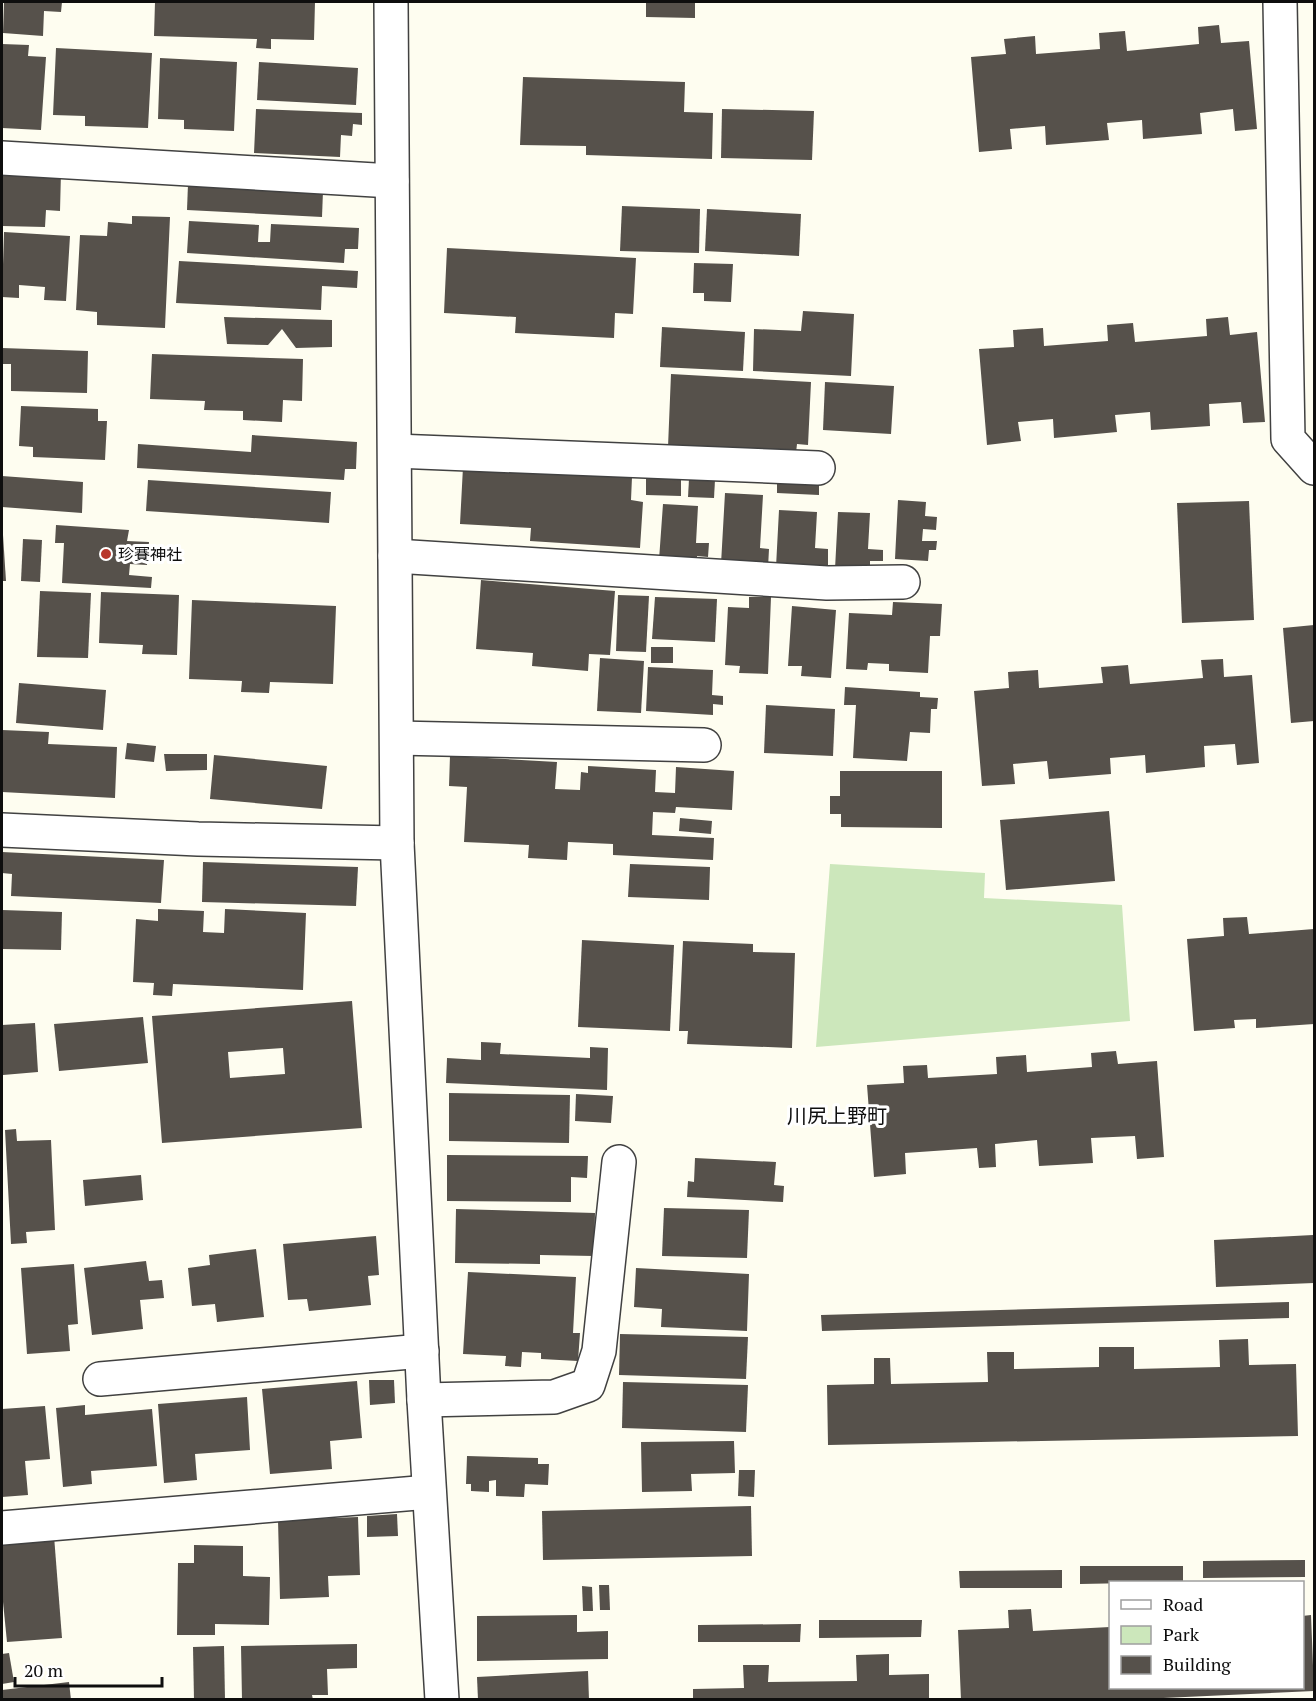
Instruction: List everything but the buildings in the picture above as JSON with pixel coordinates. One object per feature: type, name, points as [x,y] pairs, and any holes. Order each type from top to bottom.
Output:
[{"type":"street","points":[[391,2],[398,843],[424,1400],[442,1700]]},
{"type":"street","points":[[1280,2],[1288,439],[1314,468]]},
{"type":"street","points":[[2,159],[392,181]]},
{"type":"street","points":[[395,451],[818,468]]},
{"type":"street","points":[[395,556],[827,583],[903,582]]},
{"type":"street","points":[[397,738],[704,745]]},
{"type":"street","points":[[2,830],[198,839],[398,843]]},
{"type":"street","points":[[424,1400],[554,1397],[588,1385],[599,1351],[619,1162]]},
{"type":"street","points":[[100,1379],[422,1351]]},
{"type":"street","points":[[2,1528],[429,1492]]},
{"type":"green space","points":[[830,864],[985,873],[984,898],[1122,905],[1130,1021],[816,1047]]},
{"type":"place","name":"珍賽神社","points":[[106,554]]},
{"type":"district","name":"川尻上野町","points":[[837,1115]]}]
